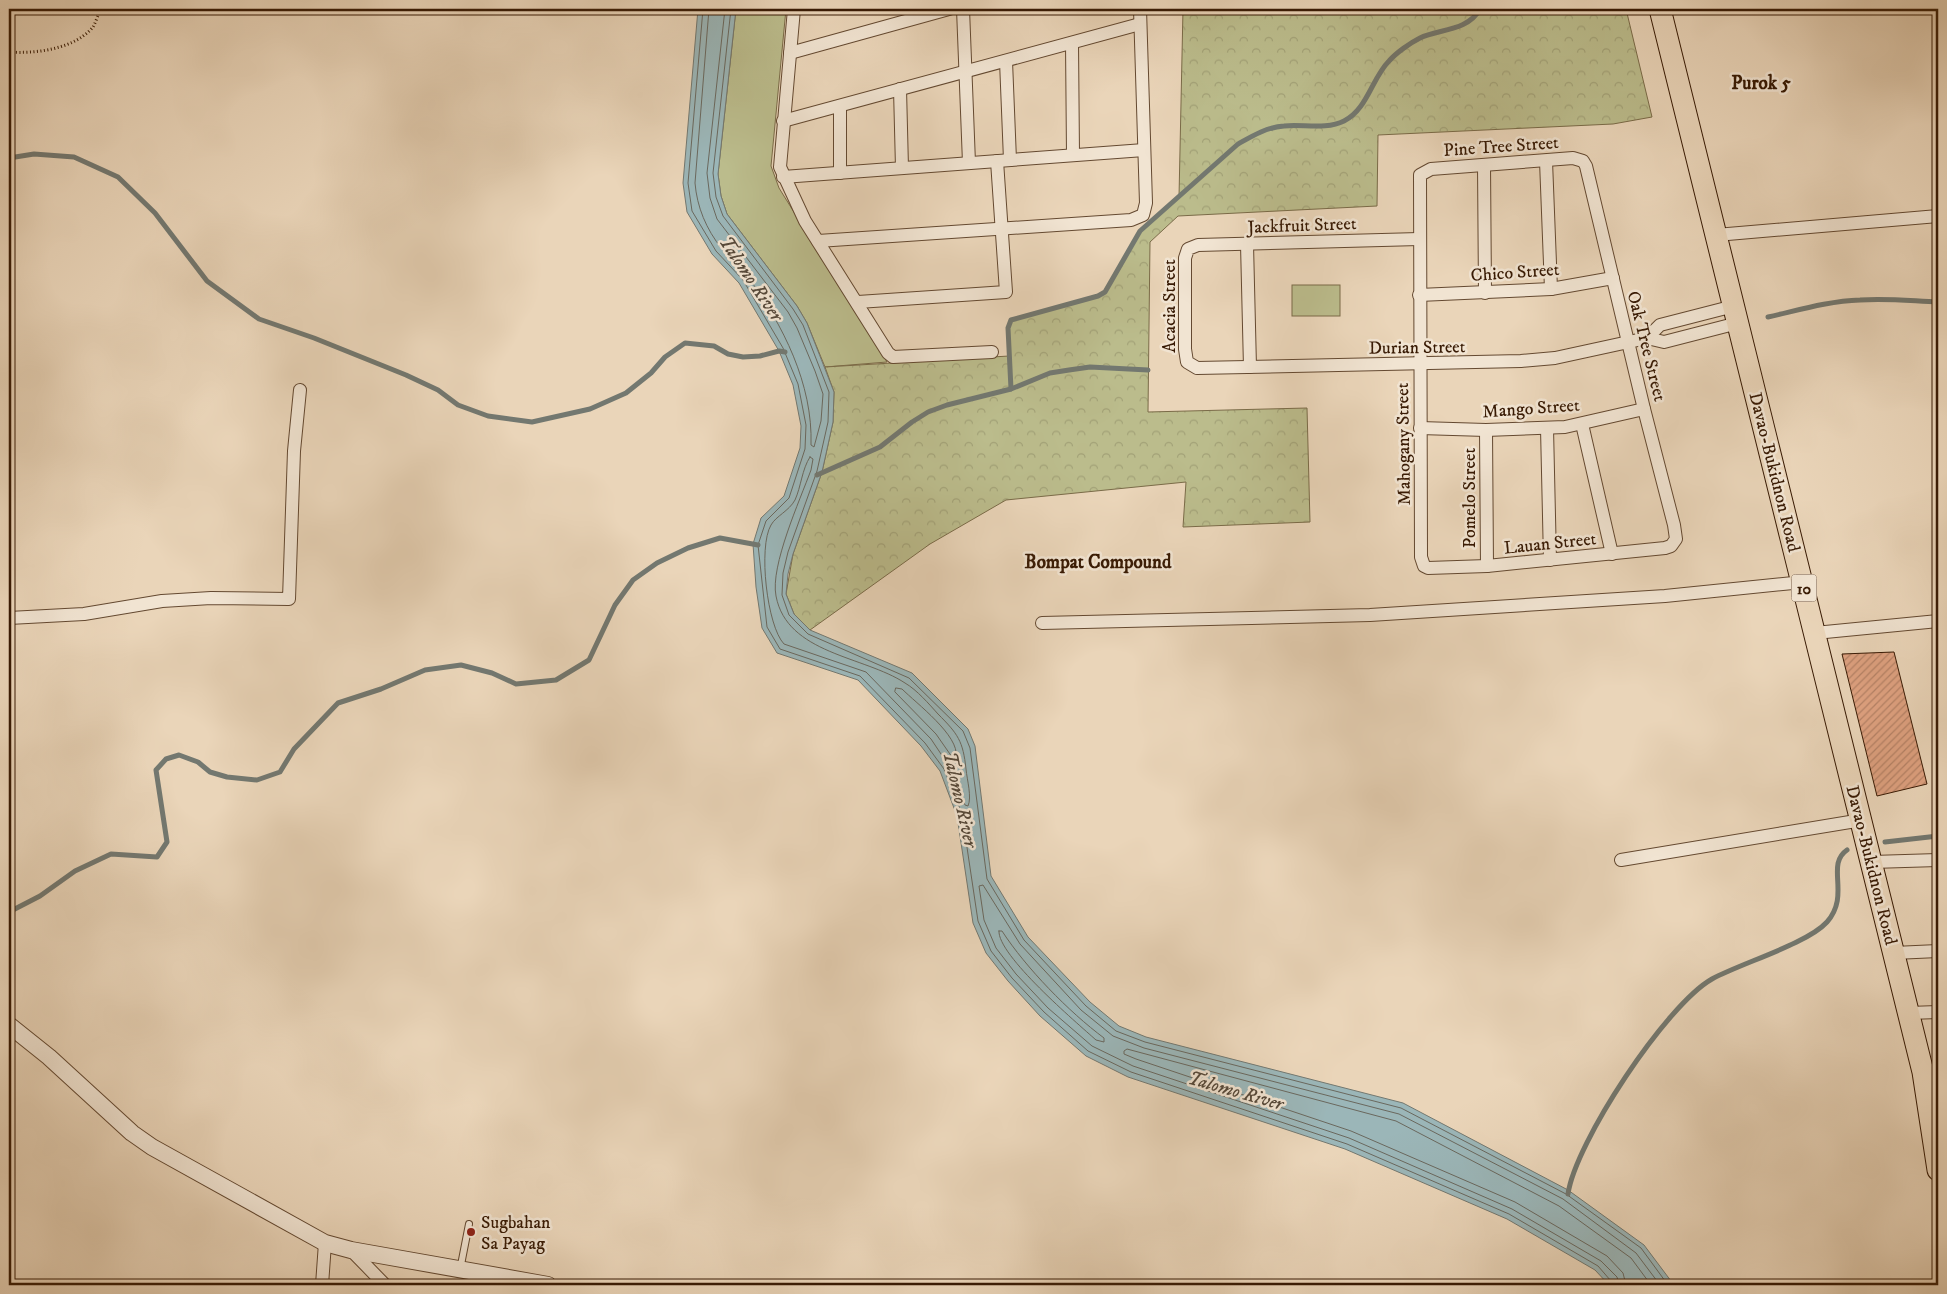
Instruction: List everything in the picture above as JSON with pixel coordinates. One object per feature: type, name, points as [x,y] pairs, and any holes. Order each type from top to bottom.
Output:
[{"type":"highway","name":"Davao-Bukidnon Road","points":[[1660,9],[1909,1013],[1923,1072],[1938,1170]]},
{"type":"street","points":[[794,9],[779,155],[783,177],[818,240],[888,353],[893,357],[992,352]]},
{"type":"street","points":[[790,53],[949,9]]},
{"type":"street","points":[[963,9],[968,163]]},
{"type":"street","points":[[818,240],[1138,219],[1144,215],[1140,9]]},
{"type":"street","points":[[783,121],[1140,24]]},
{"type":"street","points":[[1072,43],[1073,155]]},
{"type":"street","points":[[858,302],[1006,292],[1002,229],[1006,61]]},
{"type":"street","points":[[900,89],[902,168]]},
{"type":"street","points":[[840,106],[840,173]]},
{"type":"street","points":[[783,177],[1144,150]]},
{"type":"street","name":"Pine Tree Street","points":[[1423,172],[1431,169],[1573,158],[1582,161]]},
{"type":"street","points":[[1546,161],[1551,289]]},
{"type":"street","name":"Oak Tree Street","points":[[1582,161],[1586,166],[1676,539]]},
{"type":"street","points":[[1484,165],[1485,292]]},
{"type":"street","name":"Mahogany Street","points":[[1423,172],[1418,180],[1419,365],[1422,557],[1424,566]]},
{"type":"street","points":[[1716,235],[1938,216]]},
{"type":"street","name":"Jackfruit Street","points":[[1188,249],[1198,245],[1419,239]]},
{"type":"street","points":[[1247,244],[1250,367]]},
{"type":"street","name":"Acacia Street","points":[[1187,362],[1185,350],[1185,258],[1188,249]]},
{"type":"street","name":"Chico Street","points":[[1419,295],[1551,289],[1612,278]]},
{"type":"street","name":"Durian Street","points":[[1647,338],[1660,325],[1736,315]]},
{"type":"street","name":"Durian Street","points":[[1187,362],[1197,368],[1419,365],[1555,358],[1647,338],[1664,342],[1736,315]]},
{"type":"street","points":[[9,618],[84,614],[162,601],[211,598],[289,598],[294,451],[300,390]]},
{"type":"street","name":"Mango Street","points":[[1420,428],[1486,430],[1548,428],[1582,424],[1644,409]]},
{"type":"street","points":[[1582,424],[1612,554]]},
{"type":"street","points":[[1548,428],[1550,560]]},
{"type":"street","name":"Pomelo Street","points":[[1486,430],[1487,566]]},
{"type":"street","name":"Lauan Street","points":[[1424,566],[1434,569],[1487,566],[1612,554],[1665,548],[1670,546],[1676,539]]},
{"type":"street","points":[[1042,623],[1370,615],[1665,596],[1802,582]]},
{"type":"street","points":[[1815,633],[1938,621]]},
{"type":"street","points":[[1621,860],[1862,820]]},
{"type":"street","points":[[1872,862],[1938,860]]},
{"type":"street","points":[[1894,953],[1938,951]]},
{"type":"street","points":[[1909,1013],[1938,1012]]},
{"type":"street","points":[[9,1025],[49,1056],[96,1102],[152,1147],[324,1243],[460,1271],[548,1285]]},
{"type":"street","points":[[322,1285],[324,1243]]},
{"type":"street","points":[[351,1250],[385,1285]]},
{"type":"lane","points":[[460,1271],[469,1224]]},
{"type":"path","points":[[9,52],[44,50],[71,43],[93,26],[101,9]]},
{"type":"green space","points":[[736,9],[786,9],[771,166],[779,188],[887,362],[825,367],[807,323],[797,306],[727,214],[721,196],[718,174]]},
{"type":"green space","points":[[1183,9],[1626,9],[1652,117],[1613,124],[1378,135],[1377,206],[1178,216],[1150,242],[1148,412],[1307,408],[1310,522],[1183,527],[1186,482],[1006,500],[930,544],[810,630],[794,614],[786,594],[793,554],[822,472],[833,422],[834,392],[825,367],[1009,356],[1008,328],[1011,320],[1098,296],[1105,292],[1140,231],[1179,197]]},
{"type":"green space","points":[[1292,285],[1340,285],[1340,316],[1292,316]]},
{"type":"water","name":"Talomo River","points":[[698,9],[736,9],[718,174],[721,196],[727,214],[797,306],[807,323],[834,392],[833,422],[822,472],[793,554],[786,594],[794,614],[810,630],[912,673],[968,729],[975,746],[991,876],[1028,937],[1090,1002],[1119,1026],[1146,1037],[1403,1103],[1568,1190],[1644,1245],[1674,1285],[1609,1285],[1595,1270],[1507,1219],[1345,1149],[1128,1077],[1086,1056],[1040,1016],[1008,981],[986,953],[973,923],[957,816],[940,771],[921,746],[858,680],[777,653],[762,628],[756,587],[753,544],[761,518],[784,496],[800,448],[801,426],[793,385],[779,351],[739,283],[712,254],[687,212],[683,183]]},
{"type":"building","points":[[1894,652],[1927,784],[1877,796],[1842,654]]},
{"type":"waterway","points":[[1011,389],[1008,328],[1011,320],[1098,296],[1105,292],[1140,231],[1238,144],[1272,128],[1322,126],[1344,121],[1352,116],[1364,102],[1383,68],[1399,52],[1420,38],[1468,22],[1480,9]]},
{"type":"waterway","points":[[9,158],[34,154],[74,157],[118,177],[155,213],[207,281],[259,319],[314,338],[406,375],[438,390],[458,405],[488,416],[532,422],[590,409],[626,393],[651,373],[665,357],[685,343],[714,346],[728,354],[743,357],[760,356],[779,351],[785,352]]},
{"type":"waterway","points":[[1768,317],[1814,306],[1848,301],[1880,299],[1938,302]]},
{"type":"waterway","points":[[817,475],[880,447],[912,422],[928,412],[947,405],[1011,389],[1050,373],[1090,367],[1148,370]]},
{"type":"waterway","points":[[9,912],[40,896],[75,871],[111,854],[157,857],[167,842],[156,770],[166,759],[179,755],[198,762],[210,772],[227,777],[257,780],[280,772],[294,749],[338,703],[381,689],[425,670],[461,665],[492,673],[516,684],[556,680],[589,660],[615,605],[633,580],[657,563],[688,548],[720,538],[758,545]]},
{"type":"waterway","points":[[1885,842],[1938,836]]},
{"type":"waterway","points":[[1568,1194],[1574,1171],[1605,1110],[1625,1077],[1671,1016],[1693,994],[1712,979],[1805,938],[1827,922],[1834,912],[1837,901],[1838,864],[1841,856],[1847,850]]},
{"type":"place","name":"Sugbahan Sa Payag","points":[[471,1232]]},
{"type":"district","name":"Purok 5","points":[[1761,82]]},
{"type":"district","name":"Bompat Compound","points":[[1098,561]]}]
